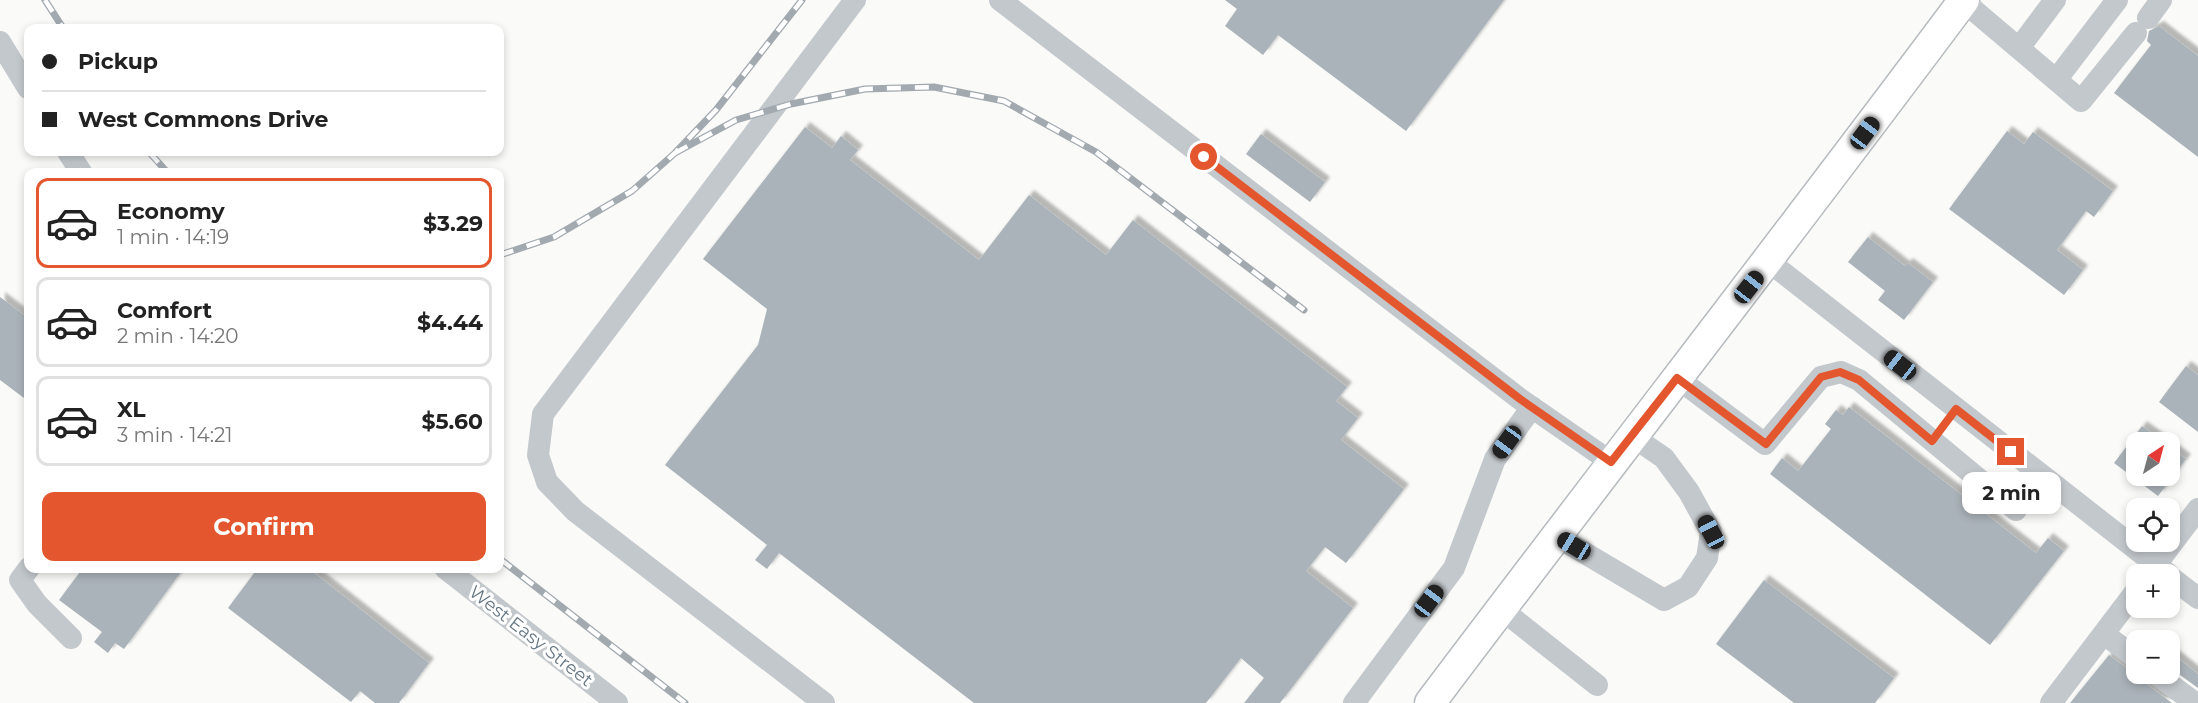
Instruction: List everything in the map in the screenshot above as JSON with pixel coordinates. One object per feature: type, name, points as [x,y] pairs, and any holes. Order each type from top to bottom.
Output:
[{"type":"main road","points":[[1430,703],[1611,462],[1768,261],[1964,1]]},
{"type":"street","points":[[824,703],[575,511],[547,482],[538,455],[543,414],[855,0]]},
{"type":"street","points":[[1000,0],[1532,407],[1611,462]]},
{"type":"street","points":[[2019,48],[2055,0]]},
{"type":"street","points":[[2056,80],[2117,0]]},
{"type":"street","points":[[1964,1],[2081,102],[2148,17]]},
{"type":"street","points":[[0,42],[24,81]]},
{"type":"street","points":[[1768,261],[2150,564]]},
{"type":"street","points":[[1677,378],[1766,444],[1821,377],[1840,372],[1859,380],[2016,510]]},
{"type":"street","points":[[1354,703],[1454,567],[1495,459],[1532,407]]},
{"type":"street","points":[[1932,441],[1956,409]]},
{"type":"street","points":[[1556,536],[1664,600],[1688,587],[1707,558],[1711,532],[1689,492],[1664,458],[1632,436]]},
{"type":"street","points":[[2165,564],[2198,509]]},
{"type":"street","points":[[25,573],[20,580],[37,604],[71,638]]},
{"type":"street","name":"West Easy Street","points":[[451,573],[617,703]]},
{"type":"street","points":[[2180,586],[2198,598]]},
{"type":"street","points":[[2051,703],[2126,604]]},
{"type":"street","points":[[1501,609],[1597,685]]},
{"type":"street","points":[[2104,634],[2126,650]]},
{"type":"street","points":[[2169,684],[2195,703]]},
{"type":"building","points":[[1225,0],[1504,0],[1406,131],[1278,35],[1263,55],[1225,26],[1237,9]]},
{"type":"building","points":[[2159,26],[2198,56],[2198,157],[2114,93],[2151,45],[2147,41],[2149,31]]},
{"type":"building","points":[[805,127],[832,148],[841,136],[858,150],[850,160],[979,260],[1029,195],[1106,255],[1133,220],[1347,387],[1336,401],[1358,418],[1341,440],[1404,489],[1346,563],[1325,547],[1306,571],[1353,608],[1280,703],[1244,703],[1264,678],[1241,658],[1206,703],[974,703],[779,553],[767,569],[755,560],[767,545],[665,465],[758,345],[767,309],[703,259]]},
{"type":"building","points":[[2007,131],[2024,144],[2033,132],[2113,191],[2094,217],[2086,211],[2057,250],[2083,270],[2064,295],[1949,209]]},
{"type":"building","points":[[1261,134],[1325,182],[1310,202],[1246,154]]},
{"type":"building","points":[[1868,237],[1905,266],[1908,263],[1933,282],[1904,320],[1878,300],[1885,291],[1848,262]]},
{"type":"building","points":[[0,297],[24,315],[24,398],[0,380]]},
{"type":"building","points":[[2186,366],[2198,375],[2198,432],[2159,402]]},
{"type":"building","points":[[1849,407],[2036,553],[2048,538],[2064,551],[1990,645],[1770,474],[1782,458],[1798,471],[1831,429],[1825,424],[1836,410],[1843,415]]},
{"type":"building","points":[[2142,426],[2150,432],[2137,432]]},
{"type":"building","points":[[2126,447],[2126,472],[2114,463]]},
{"type":"building","points":[[2180,454],[2186,459],[2180,467]]},
{"type":"building","points":[[2145,486],[2166,486],[2158,496]]},
{"type":"building","points":[[79,573],[180,573],[124,649],[115,643],[108,653],[94,642],[102,632],[59,600]]},
{"type":"building","points":[[254,573],[314,573],[429,663],[399,703],[375,703],[360,691],[351,702],[228,608]]},
{"type":"building","points":[[1764,580],[1894,678],[1875,703],[1794,703],[1716,644]]},
{"type":"building","points":[[2109,655],[2126,668],[2126,684],[2147,684],[2172,703],[2070,703]]},
{"type":"building","points":[[2180,660],[2198,674],[2198,688],[2180,675]]},
{"type":"railway","points":[[45,0],[60,24]]},
{"type":"railway","points":[[504,254],[554,237],[632,191],[675,153],[716,110],[802,0]]},
{"type":"railway","points":[[675,153],[736,120],[791,104],[865,89],[934,87],[1004,101],[1096,152],[1304,310]]},
{"type":"railway","points":[[153,156],[163,168]]},
{"type":"railway","points":[[504,562],[685,703]]},
{"type":"route","points":[[1204,157],[1520,399],[1611,462],[1677,378],[1766,444],[1821,377],[1840,372],[1859,380],[1932,441],[1956,409],[2011,452]]}]
